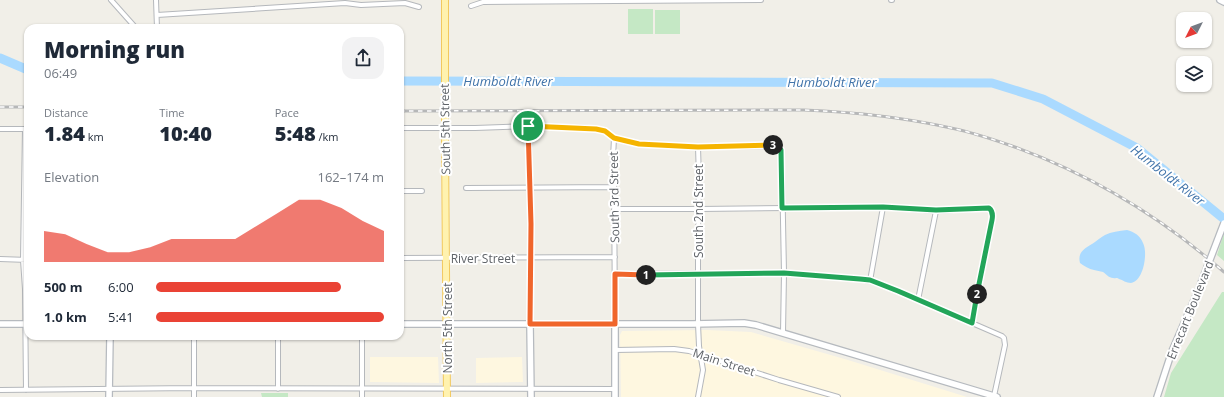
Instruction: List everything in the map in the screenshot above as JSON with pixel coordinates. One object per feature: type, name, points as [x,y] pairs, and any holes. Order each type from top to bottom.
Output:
[{"type":"main road","name":"South 5th Street","points":[[445,0],[444,46],[447,258]]},
{"type":"main road","points":[[1220,0],[1224,2]]},
{"type":"main road","name":"Errecart Boulevard","points":[[1157,397],[1172,351],[1198,291],[1224,223]]},
{"type":"main road","name":"North 5th Street","points":[[447,258],[447,397]]},
{"type":"main road","points":[[404,324],[744,323],[756,325],[996,397]]},
{"type":"main road","points":[[0,324],[24,324]]},
{"type":"main road","points":[[530,324],[531,397]]},
{"type":"main road","points":[[615,324],[615,397]]},
{"type":"main road","points":[[109,397],[110,340]]},
{"type":"street","points":[[111,0],[132,24]]},
{"type":"street","points":[[156,0],[157,24]]},
{"type":"street","points":[[361,0],[362,5]]},
{"type":"street","points":[[470,6],[483,2],[530,1],[761,0]]},
{"type":"street","points":[[157,15],[307,2],[362,5],[405,3],[419,7]]},
{"type":"street","points":[[404,128],[528,126],[596,129],[605,131],[614,138],[639,144],[698,147],[771,145],[780,148],[782,168],[784,273],[783,333]]},
{"type":"street","points":[[528,126],[531,187],[530,324]]},
{"type":"street","points":[[0,129],[24,129]]},
{"type":"street","name":"South 3rd Street","points":[[614,138],[615,324]]},
{"type":"street","name":"South 2nd Street","points":[[698,147],[698,324],[703,370],[698,397]]},
{"type":"street","points":[[466,188],[614,187]]},
{"type":"street","points":[[404,191],[422,190]]},
{"type":"street","points":[[614,209],[883,207],[936,210],[989,208],[992,210],[993,214],[972,323]]},
{"type":"street","points":[[870,280],[883,207]]},
{"type":"street","points":[[918,300],[936,210]]},
{"type":"street","points":[[24,216],[24,274]]},
{"type":"street","name":"River Street","points":[[404,258],[615,257]]},
{"type":"street","points":[[0,260],[23,260]]},
{"type":"street","points":[[615,274],[698,275],[784,273],[870,280],[996,333],[1004,338],[1005,345],[1003,360],[996,397]]},
{"type":"street","points":[[26,390],[27,340]]},
{"type":"street","points":[[194,340],[194,397]]},
{"type":"street","points":[[278,340],[278,389]]},
{"type":"street","points":[[362,340],[362,397]]},
{"type":"street","name":"Main Street","points":[[615,350],[689,350],[829,396],[838,397]]},
{"type":"street","points":[[0,390],[194,388],[615,389]]},
{"type":"shaded area","points":[[707,330],[751,332],[967,397],[621,397],[620,335],[622,331]]},
{"type":"shaded area","points":[[370,357],[438,357],[439,383],[370,382]]},
{"type":"shaded area","points":[[522,357],[523,382],[476,383],[476,358]]},
{"type":"green space","points":[[628,9],[653,9],[653,34],[628,34]]},
{"type":"green space","points":[[655,10],[680,10],[680,34],[655,34]]},
{"type":"green space","points":[[1224,233],[1224,261],[1217,255]]},
{"type":"green space","points":[[1222,292],[1224,292],[1224,397],[1164,397],[1171,373]]},
{"type":"green space","points":[[261,393],[288,393],[288,397],[262,397]]},
{"type":"water","points":[[1127,230],[1134,233],[1142,240],[1145,253],[1142,272],[1135,281],[1129,283],[1117,278],[1112,278],[1103,272],[1090,269],[1080,263],[1079,259],[1081,253],[1086,248],[1107,234]]},
{"type":"waterway","name":"Humboldt River","points":[[0,58],[24,68]]},
{"type":"waterway","name":"Humboldt River","points":[[404,81],[992,83],[1043,99],[1137,148],[1224,219]]},
{"type":"railway","points":[[0,107],[24,107]]},
{"type":"railway","points":[[404,111],[804,110],[878,116],[933,124],[974,134],[1012,146],[1070,170],[1150,215],[1224,272]]},
{"type":"route","points":[[528,126],[596,129],[605,131],[614,138],[639,144],[698,147],[776,146],[781,150],[782,208],[883,207],[936,210],[989,208],[992,210],[993,214],[972,323],[870,280],[784,273],[698,275],[615,274],[615,324],[530,324],[531,187],[528,126]]}]
